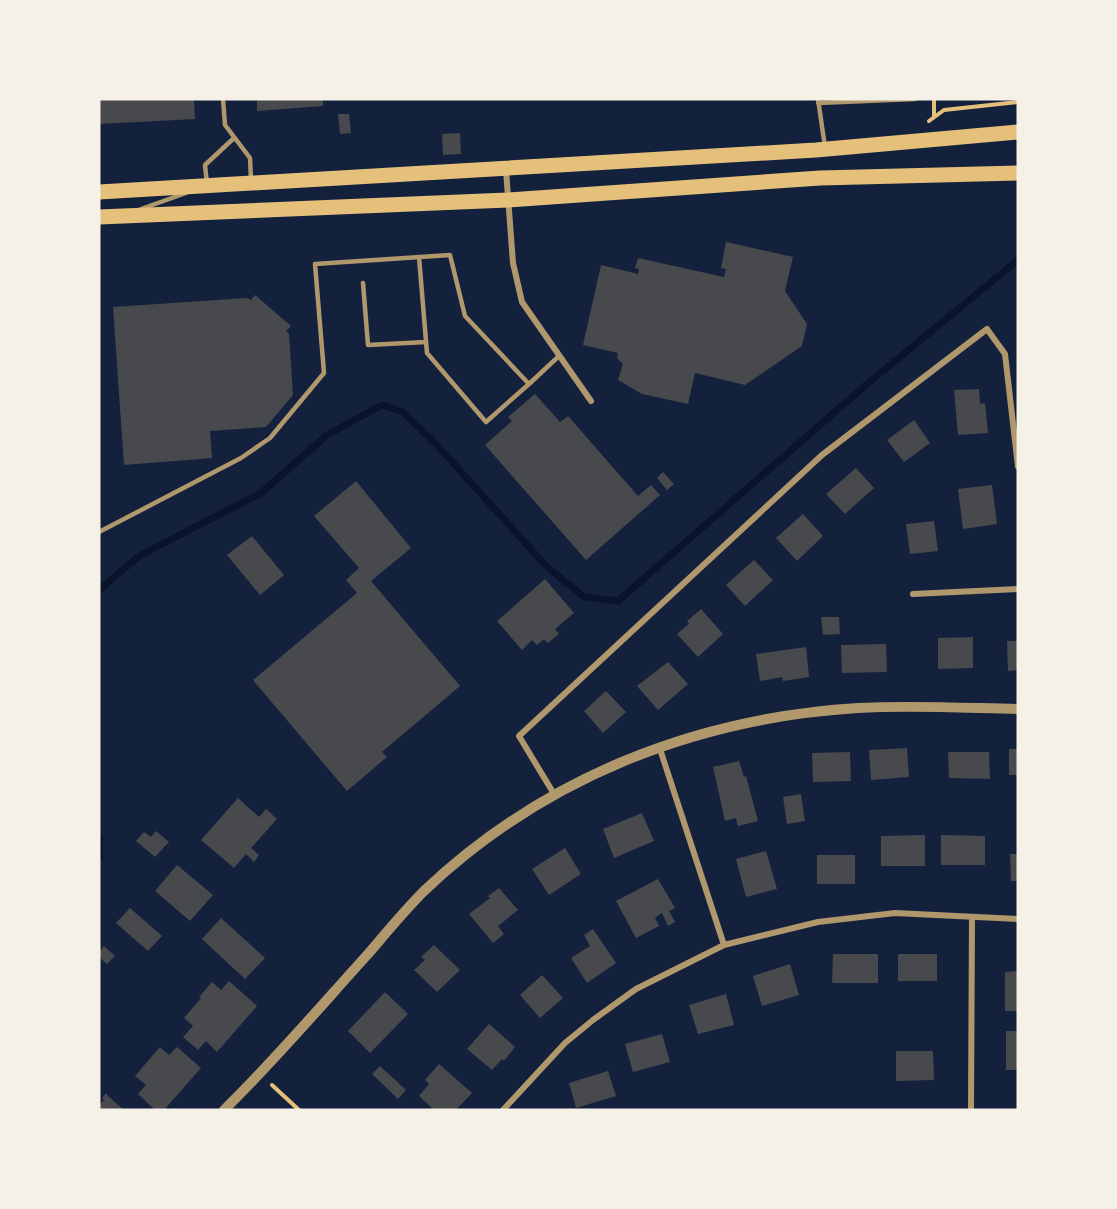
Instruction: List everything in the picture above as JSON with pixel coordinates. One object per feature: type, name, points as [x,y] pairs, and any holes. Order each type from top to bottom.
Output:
[{"type":"main road","points":[[99,192],[825,149],[1018,132]]},
{"type":"main road","points":[[99,217],[508,200],[820,178],[1018,173]]},
{"type":"street","points":[[506,168],[513,263],[522,302],[591,401]]},
{"type":"street","points":[[554,794],[519,736],[822,454],[987,329],[1005,354],[1018,467]]},
{"type":"street","points":[[914,594],[1018,589]]},
{"type":"street","points":[[224,1110],[260,1074],[423,893],[467,852],[542,801],[599,771],[659,746],[723,728],[785,716],[860,708],[1018,709]]},
{"type":"street","points":[[659,746],[724,945]]},
{"type":"street","points":[[503,1110],[566,1043],[593,1020],[636,988],[724,945],[818,922],[895,914],[1018,919]]},
{"type":"street","points":[[971,1110],[972,917]]},
{"type":"lane","points":[[223,99],[225,125],[250,158],[252,183]]},
{"type":"lane","points":[[825,149],[818,101],[915,99]]},
{"type":"lane","points":[[121,216],[207,186],[205,165],[234,138]]},
{"type":"lane","points":[[99,532],[241,458],[270,438],[317,382],[324,373],[315,264],[450,255],[465,316],[530,384]]},
{"type":"lane","points":[[419,257],[427,352],[486,422],[559,356]]},
{"type":"lane","points":[[363,283],[368,345],[426,342]]},
{"type":"path","points":[[934,99],[934,117]]},
{"type":"path","points":[[923,125],[945,110],[1018,102]]},
{"type":"path","points":[[260,1074],[299,1110]]},
{"type":"building","points":[[99,99],[194,99],[195,119],[99,124]]},
{"type":"building","points":[[257,99],[323,99],[323,106],[257,111]]},
{"type":"building","points":[[338,114],[349,114],[351,133],[340,134]]},
{"type":"building","points":[[460,133],[461,154],[443,155],[442,134]]},
{"type":"building","points":[[726,242],[793,257],[785,291],[807,324],[802,346],[745,385],[695,373],[688,404],[642,394],[618,380],[623,364],[617,358],[618,353],[583,345],[601,265],[638,274],[639,269],[635,268],[638,258],[724,277],[726,269],[721,268]]},
{"type":"building","points":[[255,295],[291,326],[286,331],[289,334],[293,395],[266,427],[210,431],[212,458],[124,465],[113,307],[247,298],[251,300]]},
{"type":"building","points":[[979,389],[980,404],[985,403],[988,433],[958,435],[954,390]]},
{"type":"building","points":[[535,394],[560,422],[568,416],[638,496],[651,485],[660,495],[586,560],[485,445],[512,421],[508,417]]},
{"type":"building","points":[[914,420],[930,443],[904,462],[887,440]]},
{"type":"building","points":[[856,468],[874,488],[845,514],[826,494]]},
{"type":"building","points":[[663,472],[674,484],[667,490],[657,478]]},
{"type":"building","points":[[356,481],[411,548],[371,581],[460,686],[382,752],[387,757],[347,791],[253,680],[357,593],[346,580],[359,568],[314,516]]},
{"type":"building","points":[[992,485],[997,524],[963,529],[958,489]]},
{"type":"building","points":[[803,514],[823,536],[797,561],[776,538]]},
{"type":"building","points":[[934,521],[938,551],[910,554],[906,524]]},
{"type":"building","points":[[252,536],[284,575],[260,595],[227,555]]},
{"type":"building","points":[[754,560],[773,580],[745,606],[726,585]]},
{"type":"building","points":[[545,579],[574,613],[555,629],[559,634],[548,643],[544,639],[537,645],[532,640],[522,650],[497,621]]},
{"type":"building","points":[[701,609],[723,634],[698,657],[677,634]]},
{"type":"building","points":[[821,617],[839,617],[840,634],[823,635]]},
{"type":"building","points":[[973,637],[973,668],[938,669],[938,638]]},
{"type":"building","points":[[1007,641],[1018,641],[1018,670],[1008,671]]},
{"type":"building","points":[[886,644],[887,672],[842,673],[841,645]]},
{"type":"building","points":[[806,647],[809,677],[783,681],[782,677],[760,681],[756,654]]},
{"type":"building","points":[[668,662],[688,684],[658,710],[637,686]]},
{"type":"building","points":[[606,691],[626,712],[603,733],[584,711]]},
{"type":"building","points":[[907,748],[909,777],[871,780],[869,750]]},
{"type":"building","points":[[1009,749],[1018,749],[1018,775],[1009,775]]},
{"type":"building","points":[[850,752],[851,781],[813,782],[812,753]]},
{"type":"building","points":[[948,752],[989,752],[990,779],[949,778]]},
{"type":"building","points":[[739,761],[744,777],[746,776],[758,821],[738,826],[736,818],[725,821],[713,767]]},
{"type":"building","points":[[801,794],[805,821],[787,824],[783,797]]},
{"type":"building","points":[[238,798],[259,817],[266,809],[277,819],[251,848],[259,855],[254,862],[246,854],[234,868],[201,840]]},
{"type":"building","points":[[642,813],[654,841],[614,858],[603,829]]},
{"type":"building","points":[[156,831],[169,842],[155,857],[136,841],[144,832],[151,837]]},
{"type":"building","points":[[925,835],[925,866],[881,866],[881,836]]},
{"type":"building","points":[[941,835],[985,836],[985,865],[941,865]]},
{"type":"building","points":[[565,848],[581,874],[549,895],[532,869]]},
{"type":"building","points":[[766,851],[777,889],[746,897],[736,859]]},
{"type":"building","points":[[1010,854],[1018,854],[1018,881],[1011,881]]},
{"type":"building","points":[[817,855],[855,855],[855,884],[817,884]]},
{"type":"building","points":[[177,865],[213,895],[190,921],[155,891]]},
{"type":"building","points":[[658,879],[675,908],[669,911],[675,922],[668,926],[662,913],[655,918],[659,926],[636,938],[616,901]]},
{"type":"building","points":[[499,888],[518,910],[498,926],[504,934],[493,943],[469,914]]},
{"type":"building","points":[[130,908],[162,936],[148,951],[116,923]]},
{"type":"building","points":[[221,918],[265,958],[245,979],[202,939]]},
{"type":"building","points":[[593,929],[616,963],[587,983],[571,958],[590,946],[584,935]]},
{"type":"building","points":[[434,945],[460,970],[437,992],[414,970],[425,960],[421,957]]},
{"type":"building","points":[[104,946],[115,956],[107,964],[99,957],[99,952]]},
{"type":"building","points":[[833,954],[878,954],[878,983],[832,983]]},
{"type":"building","points":[[898,954],[937,954],[937,981],[898,981]]},
{"type":"building","points":[[790,964],[799,995],[762,1006],[753,976]]},
{"type":"building","points":[[1018,971],[1018,1011],[1005,1011],[1005,972]]},
{"type":"building","points":[[542,975],[563,998],[540,1018],[520,995]]},
{"type":"building","points":[[229,981],[257,1006],[217,1052],[206,1041],[198,1050],[183,1037],[193,1026],[184,1018],[212,982],[221,990]]},
{"type":"building","points":[[385,992],[408,1014],[370,1053],[348,1031]]},
{"type":"building","points":[[726,994],[734,1025],[698,1034],[689,1005]]},
{"type":"building","points":[[489,1024],[515,1047],[504,1061],[502,1059],[492,1070],[467,1049]]},
{"type":"building","points":[[1006,1031],[1018,1031],[1018,1070],[1006,1070]]},
{"type":"building","points":[[662,1034],[670,1062],[633,1072],[625,1044]]},
{"type":"building","points":[[160,1047],[169,1055],[177,1047],[201,1068],[164,1110],[155,1110],[138,1094],[146,1085],[135,1076]]},
{"type":"building","points":[[896,1051],[933,1051],[934,1080],[896,1081]]},
{"type":"building","points":[[439,1064],[472,1093],[456,1110],[434,1110],[419,1096],[429,1084],[425,1080]]},
{"type":"building","points":[[380,1066],[406,1090],[398,1099],[372,1074]]},
{"type":"building","points":[[608,1071],[616,1096],[576,1108],[569,1083]]},
{"type":"building","points":[[106,1093],[124,1110],[99,1110],[99,1105]]},
{"type":"waterway","points":[[99,590],[139,556],[261,493],[327,435],[382,405],[403,412],[437,445],[546,566],[584,597],[618,601],[867,384],[1018,260]]},
{"type":"waterway","points":[[99,837],[99,857]]}]
